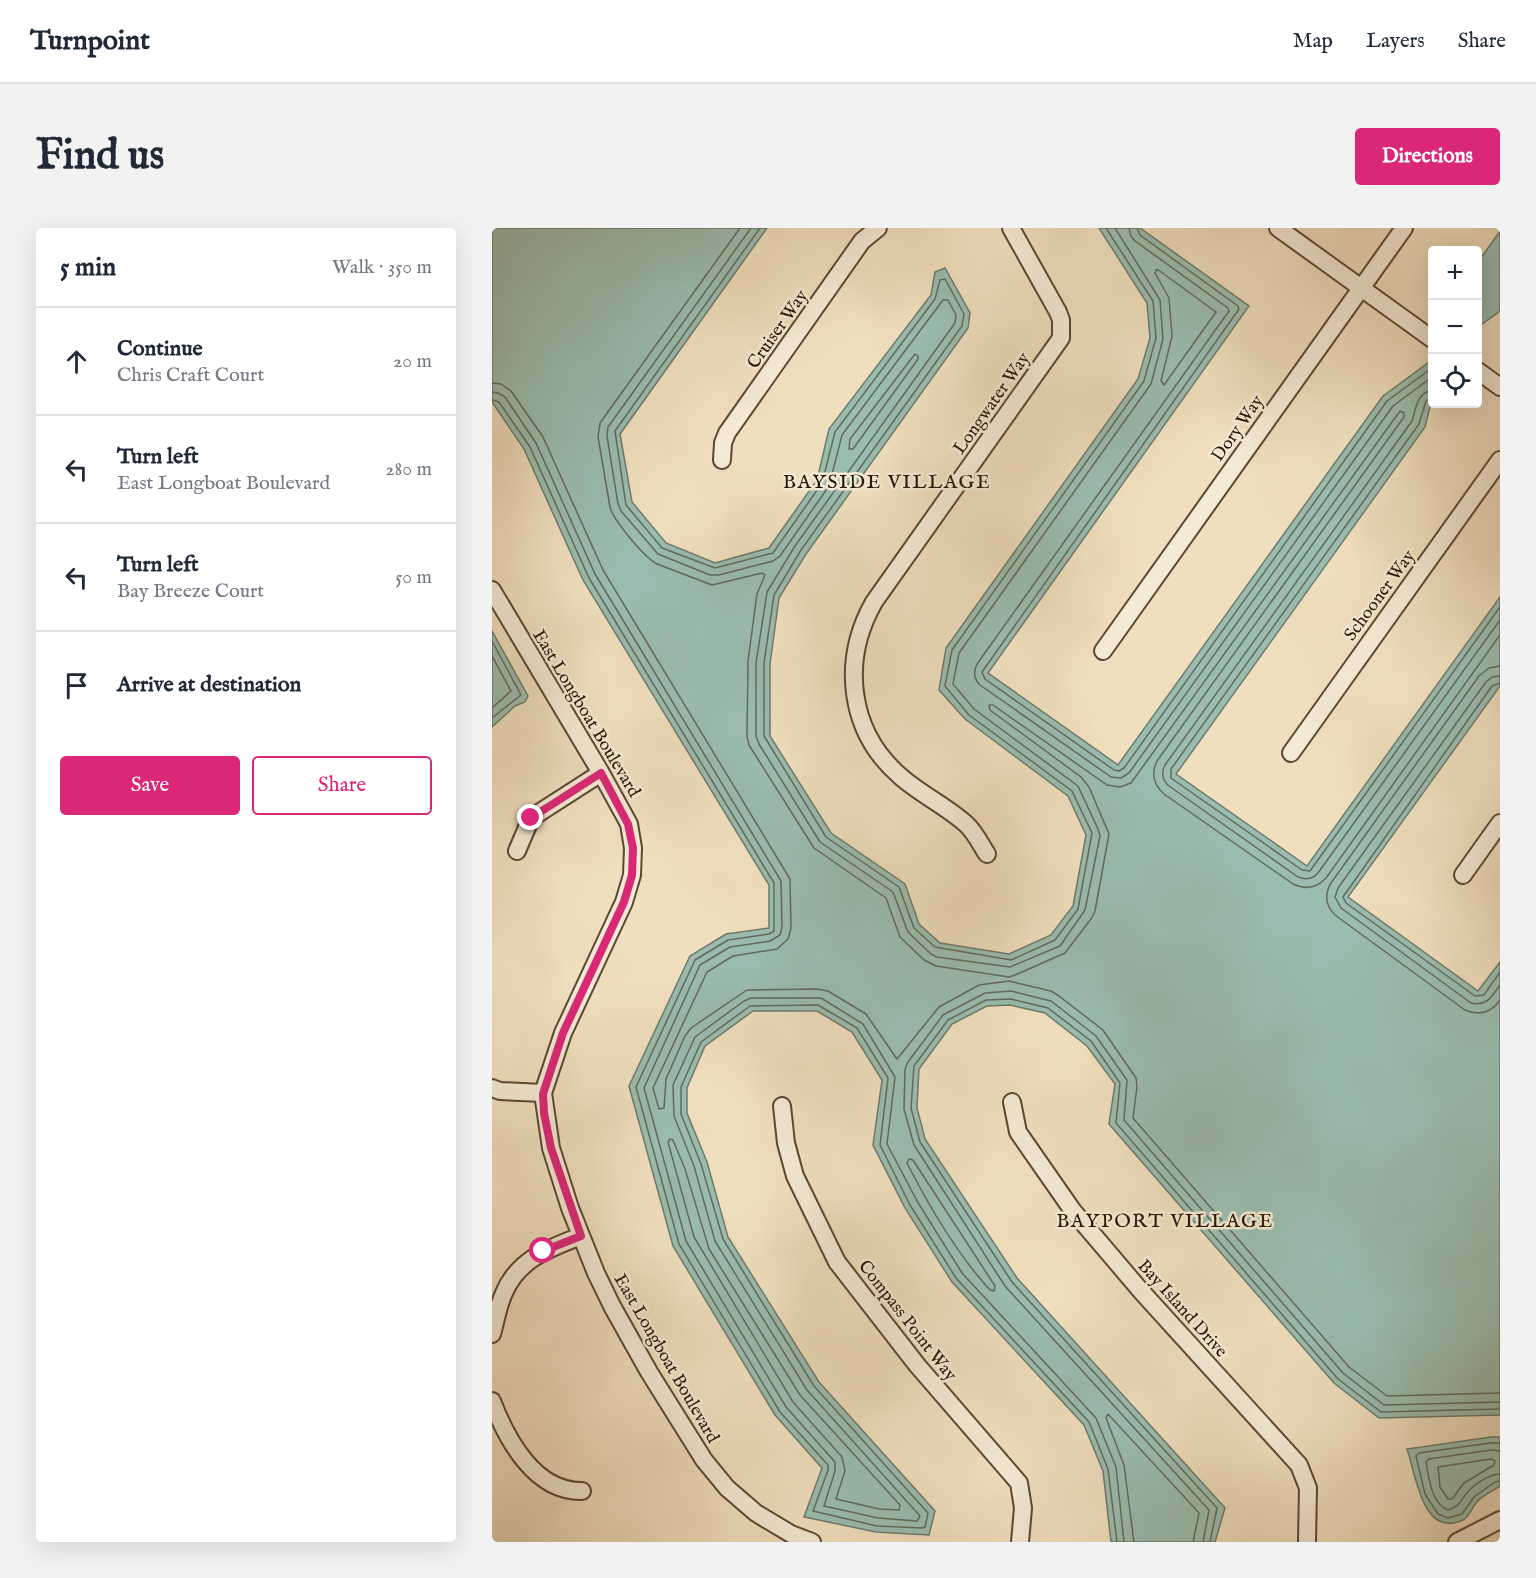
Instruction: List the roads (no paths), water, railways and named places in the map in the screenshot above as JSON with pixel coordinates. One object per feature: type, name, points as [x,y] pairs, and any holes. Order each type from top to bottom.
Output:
[{"type":"street","name":"Cruiser Way","points":[[722,460],[723,442],[727,433],[862,242],[878,228]]},
{"type":"street","name":"Longwater Way","points":[[987,854],[968,825],[901,777],[876,750],[860,719],[855,703],[853,669],[861,627],[874,602],[1061,338],[1061,320],[1058,312],[1011,228]]},
{"type":"street","points":[[1278,228],[1428,336]]},
{"type":"street","name":"Dory Way","points":[[1103,651],[1404,228]]},
{"type":"street","points":[[1482,374],[1500,387]]},
{"type":"street","name":"Schooner Way","points":[[1291,753],[1500,459]]},
{"type":"street","name":"East Longboat Boulevard","points":[[492,590],[601,773],[628,824],[633,848],[632,875],[624,902],[563,1033],[543,1094],[551,1148],[596,1273],[630,1340],[704,1460],[739,1500],[789,1538],[812,1542]]},
{"type":"street","points":[[517,850],[531,818],[601,773]]},
{"type":"street","points":[[1463,875],[1500,823]]},
{"type":"street","points":[[492,1088],[508,1092],[543,1094]]},
{"type":"street","name":"Bay Island Drive","points":[[1012,1102],[1018,1132],[1073,1211],[1141,1291],[1299,1465],[1308,1488],[1307,1542]]},
{"type":"street","name":"Compass Point Way","points":[[783,1106],[786,1143],[795,1176],[837,1262],[916,1365],[1019,1483],[1023,1508],[1020,1542]]},
{"type":"street","points":[[492,1334],[504,1293],[516,1272],[543,1251],[581,1236]]},
{"type":"street","points":[[492,1401],[517,1450],[533,1470],[543,1479],[561,1489],[582,1491]]},
{"type":"street","points":[[1457,1542],[1500,1520]]},
{"type":"water","points":[[492,228],[767,228],[620,434],[632,502],[666,543],[715,563],[769,548],[817,480],[829,429],[931,295],[935,272],[945,268],[970,313],[968,328],[806,554],[779,598],[770,664],[770,736],[831,833],[905,884],[919,924],[940,943],[1009,954],[1051,935],[1073,906],[1086,835],[1068,796],[965,719],[939,690],[946,648],[1138,379],[1150,338],[1147,303],[1099,228],[1140,228],[1249,306],[988,673],[1118,765],[1383,396],[1428,363],[1430,408],[1425,427],[1176,774],[1307,866],[1500,597],[1500,686],[1348,897],[1478,991],[1500,962],[1500,1415],[1379,1418],[1334,1383],[1109,1124],[1115,1084],[1087,1046],[1045,1013],[1010,1005],[987,1006],[952,1024],[919,1069],[917,1108],[925,1139],[1017,1278],[1225,1508],[1215,1542],[1111,1542],[1103,1471],[1084,1425],[952,1282],[905,1208],[873,1145],[882,1080],[852,1032],[817,1011],[753,1011],[705,1046],[687,1088],[687,1113],[707,1162],[728,1237],[819,1382],[935,1511],[929,1535],[876,1532],[804,1517],[822,1468],[775,1415],[673,1246],[629,1086],[690,956],[726,934],[769,928],[769,885],[583,580],[524,449],[492,402]]},
{"type":"water","points":[[1500,231],[1500,311],[1482,324],[1482,300],[1482,256]]},
{"type":"water","points":[[492,631],[528,696],[525,702],[515,706],[492,727]]},
{"type":"water","points":[[1500,1437],[1500,1486],[1479,1500],[1463,1520],[1449,1523],[1438,1520],[1423,1501],[1407,1449]]},
{"type":"district","name":"BAYSIDE VILLAGE","points":[[887,481]]},
{"type":"district","name":"BAYPORT VILLAGE","points":[[1165,1220]]}]
